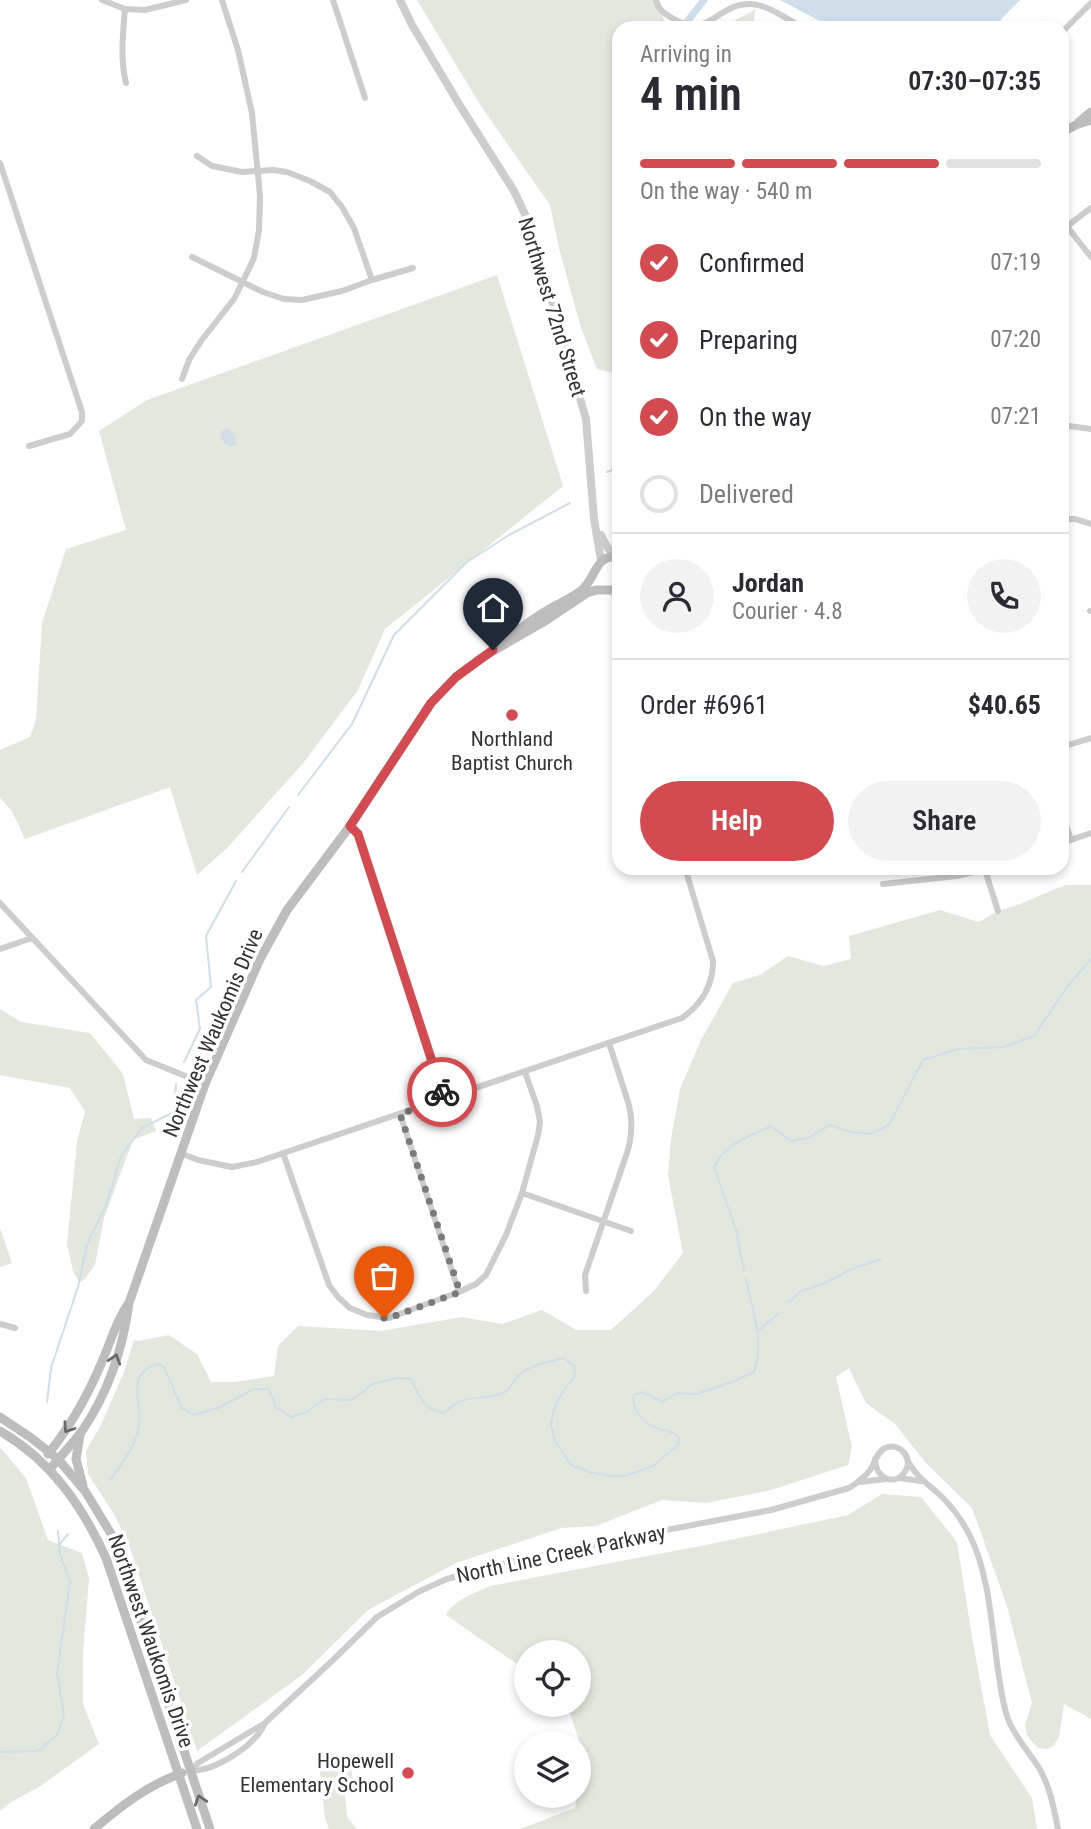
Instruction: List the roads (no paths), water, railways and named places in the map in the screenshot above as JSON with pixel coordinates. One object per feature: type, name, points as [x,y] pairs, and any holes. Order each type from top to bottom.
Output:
[{"type":"main road","points":[[1078,124],[1091,112]]},
{"type":"main road","points":[[1069,128],[1091,120]]},
{"type":"main road","points":[[612,556],[601,560],[596,572],[598,582],[612,589]]},
{"type":"main road","name":"Northwest Waukomis Drive","points":[[506,643],[517,631],[580,592],[596,572]]},
{"type":"main road","name":"Northwest Waukomis Drive","points":[[179,1774],[106,1558],[93,1529],[50,1469],[82,1431],[109,1381],[129,1303],[205,1084],[260,959],[287,910],[350,826],[431,703],[456,677],[481,658],[517,639],[587,593],[612,589]]},
{"type":"main road","name":"Northwest Waukomis Drive","points":[[41,1461],[77,1414],[118,1319],[129,1303]]},
{"type":"main road","points":[[0,1417],[58,1459],[85,1491]]},
{"type":"main road","points":[[0,1431],[50,1469]]},
{"type":"main road","points":[[82,1431],[76,1459],[85,1491]]},
{"type":"main road","name":"Northwest Waukomis Drive","points":[[85,1491],[113,1537],[191,1770],[133,1797],[94,1829]]},
{"type":"main road","points":[[191,1770],[210,1829]]},
{"type":"main road","points":[[179,1774],[197,1829]]},
{"type":"street","points":[[102,0],[125,9],[145,10],[186,0]]},
{"type":"street","points":[[182,379],[189,360],[201,341],[234,299],[254,258],[259,229],[260,196],[252,113],[238,50],[222,0]]},
{"type":"street","points":[[333,0],[365,98]]},
{"type":"street","name":"Northwest 72nd Street","points":[[400,0],[412,25],[514,191],[530,225],[586,419],[594,519],[601,560]]},
{"type":"street","points":[[656,0],[663,13],[677,21]]},
{"type":"street","points":[[711,21],[730,8],[751,4],[759,5],[790,21]]},
{"type":"street","points":[[1069,26],[1091,4]]},
{"type":"street","points":[[125,9],[122,37],[126,83]]},
{"type":"street","points":[[197,156],[212,166],[242,172],[273,170],[288,173],[330,192],[354,228],[372,280]]},
{"type":"street","points":[[0,163],[82,412],[82,421],[70,434],[29,446]]},
{"type":"street","points":[[1069,226],[1091,208]]},
{"type":"street","points":[[1069,233],[1091,257]]},
{"type":"street","points":[[192,257],[263,292],[284,299],[302,300],[316,299],[413,268]]},
{"type":"street","points":[[1069,426],[1091,429]]},
{"type":"street","name":"Northwest 72nd Street","points":[[594,519],[612,552]]},
{"type":"street","points":[[1069,519],[1091,524]]},
{"type":"street","points":[[1069,745],[1091,738]]},
{"type":"street","points":[[350,826],[358,834],[445,1099]]},
{"type":"street","points":[[1069,834],[1071,840],[1091,833]]},
{"type":"street","points":[[180,1153],[232,1167],[257,1162],[678,1020],[695,1009],[706,993],[712,977],[713,961],[687,875]]},
{"type":"street","points":[[883,884],[961,875]]},
{"type":"street","points":[[989,875],[998,911]]},
{"type":"street","points":[[0,903],[146,1060],[205,1084]]},
{"type":"street","points":[[0,949],[32,938]]},
{"type":"street","points":[[586,1291],[585,1275],[630,1145],[632,1126],[629,1105],[609,1043]]},
{"type":"street","points":[[284,1153],[325,1277],[338,1297],[358,1312],[389,1318],[460,1292],[486,1275],[506,1235],[522,1193],[537,1141],[540,1122],[525,1072]]},
{"type":"street","points":[[400,1114],[460,1292]]},
{"type":"street","points":[[522,1193],[631,1231]]},
{"type":"street","points":[[0,1324],[15,1328]]},
{"type":"street","points":[[860,1482],[885,1448],[894,1447],[903,1451],[922,1481],[952,1507],[970,1536],[977,1552],[986,1590],[1005,1709],[1016,1735],[1041,1771],[1054,1804],[1058,1829]]},
{"type":"street","points":[[876,1459],[876,1470],[888,1479]]},
{"type":"street","points":[[899,1478],[906,1471],[908,1461]]},
{"type":"street","name":"North Line Creek Parkway","points":[[191,1770],[198,1763],[265,1723],[377,1617],[447,1578],[493,1566],[771,1510],[876,1478],[922,1481]]},
{"type":"street","name":"North Line Creek Parkway","points":[[191,1770],[200,1771],[226,1759],[260,1734],[265,1723]]},
{"type":"waterway","points":[[688,21],[704,0]]},
{"type":"waterway","points":[[607,472],[612,470]]},
{"type":"waterway","points":[[298,795],[352,724],[394,635],[467,562],[509,535],[570,503]]},
{"type":"waterway","points":[[242,872],[289,807]]},
{"type":"waterway","points":[[184,1062],[200,1029],[196,1000],[211,987],[206,936],[236,881]]},
{"type":"waterway","points":[[744,1271],[736,1230],[714,1167],[731,1146],[771,1126],[791,1141],[808,1138],[830,1125],[851,1132],[870,1134],[889,1125],[923,1060],[958,1049],[1004,1047],[1034,1036],[1067,987],[1091,959]]},
{"type":"waterway","points":[[47,1402],[51,1368],[78,1287],[87,1244],[107,1203],[121,1156],[142,1128],[174,1112],[176,1084]]},
{"type":"waterway","points":[[789,1302],[801,1291],[881,1259]]},
{"type":"waterway","points":[[110,1480],[135,1441],[139,1426],[138,1382],[147,1369],[157,1364],[164,1367],[182,1408],[194,1415],[220,1407],[254,1389],[269,1389],[276,1407],[291,1417],[307,1412],[324,1399],[352,1400],[372,1384],[398,1378],[411,1379],[426,1405],[444,1413],[464,1400],[504,1393],[518,1376],[528,1369],[564,1358],[574,1366],[575,1376],[563,1391],[553,1412],[551,1425],[555,1441],[571,1465],[590,1472],[625,1476],[653,1466],[678,1445],[679,1438],[641,1418],[634,1405],[634,1395],[643,1392],[662,1402],[677,1393],[697,1394],[754,1372],[758,1337],[746,1279]]},
{"type":"waterway","points":[[758,1331],[778,1314]]},
{"type":"waterway","points":[[0,1752],[38,1751],[57,1735],[64,1715],[57,1673],[70,1581],[60,1555],[58,1531]]},
{"type":"waterway","points":[[59,1545],[68,1534]]},
{"type":"place","name":"Northland Baptist Church","points":[[512,715]]},
{"type":"place","name":"Hopewell Elementary School","points":[[408,1773]]}]
